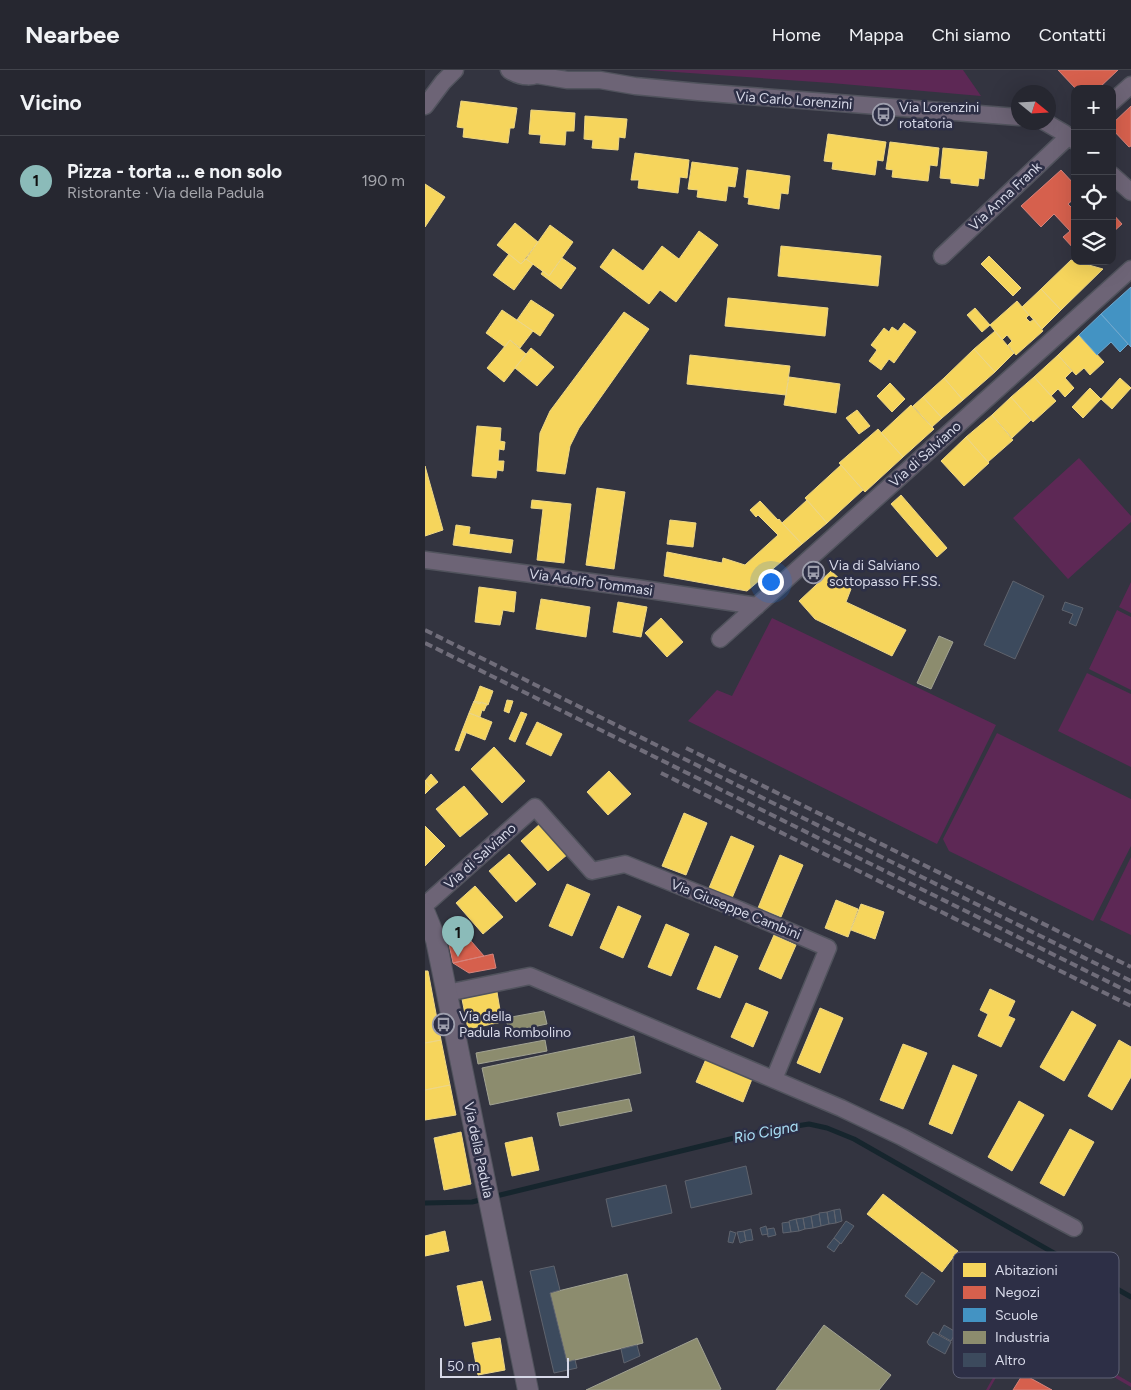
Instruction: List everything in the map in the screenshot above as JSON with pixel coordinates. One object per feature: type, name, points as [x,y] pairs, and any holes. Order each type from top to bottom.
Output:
[{"type":"street","points":[[425,106],[443,82],[455,70]]},
{"type":"street","name":"Via Carlo Lorenzini","points":[[507,71],[524,76],[541,72],[567,80],[594,75],[635,86],[1011,116]]},
{"type":"street","points":[[1116,98],[1131,85]]},
{"type":"street","points":[[1056,128],[1071,137]]},
{"type":"street","name":"Via Anna Frank","points":[[942,256],[1071,140]]},
{"type":"street","points":[[1116,179],[1131,192]]},
{"type":"street","name":"Via di Salviano","points":[[720,639],[1131,269]]},
{"type":"street","name":"Via Adolfo Tommasi","points":[[425,560],[757,606]]},
{"type":"street","name":"Via di Salviano","points":[[425,905],[535,807]]},
{"type":"street","name":"Via Giuseppe Cambini","points":[[535,807],[592,871],[625,864],[828,948],[774,1078]]},
{"type":"street","name":"Via della Padula","points":[[425,912],[436,940],[528,1390]]},
{"type":"street","points":[[447,993],[530,976],[841,1108],[902,1137],[1074,1228]]},
{"type":"shaded area","points":[[647,70],[963,70],[981,96],[831,83]]},
{"type":"shaded area","points":[[1079,458],[1131,516],[1131,522],[1068,579],[1013,518]]},
{"type":"shaded area","points":[[1131,582],[1131,613],[1119,607]]},
{"type":"shaded area","points":[[1117,610],[1131,617],[1131,690],[1089,669]]},
{"type":"shaded area","points":[[772,618],[996,725],[937,844],[688,721],[717,690],[732,696]]},
{"type":"shaded area","points":[[1087,673],[1131,694],[1131,767],[1058,731]]},
{"type":"shaded area","points":[[997,733],[1131,799],[1131,846],[1093,921],[949,851],[943,839]]},
{"type":"shaded area","points":[[1131,857],[1131,935],[1100,920]]},
{"type":"shaded area","points":[[1119,1376],[1131,1383],[1131,1387],[1115,1378],[1119,1378]]},
{"type":"shaded area","points":[[993,1378],[996,1378],[989,1390],[986,1390]]},
{"type":"building: Abitazioni","points":[[461,101],[517,108],[514,128],[510,128],[508,143],[463,137],[464,128],[457,127]]},
{"type":"building: Abitazioni","points":[[531,110],[575,113],[574,131],[566,131],[565,145],[540,143],[541,135],[529,134]]},
{"type":"building: Abitazioni","points":[[585,116],[627,119],[625,138],[619,137],[618,150],[592,148],[593,140],[584,139]]},
{"type":"building: Abitazioni","points":[[828,134],[886,142],[883,161],[877,160],[875,175],[832,169],[833,162],[824,161]]},
{"type":"building: Abitazioni","points":[[890,142],[939,148],[937,166],[930,165],[928,181],[892,177],[893,170],[886,169]]},
{"type":"building: Abitazioni","points":[[943,148],[987,152],[984,179],[979,178],[978,186],[951,183],[951,179],[940,178]]},
{"type":"building: Abitazioni","points":[[635,153],[689,160],[687,178],[680,177],[678,193],[638,188],[639,180],[631,180]]},
{"type":"building: Abitazioni","points":[[692,162],[738,168],[735,187],[728,186],[726,201],[697,197],[698,190],[688,189]]},
{"type":"building: Abitazioni","points":[[747,170],[790,176],[788,194],[781,193],[779,209],[748,204],[749,198],[744,197]]},
{"type":"building: Abitazioni","points":[[425,184],[445,197],[425,227]]},
{"type":"building: Abitazioni","points":[[515,223],[538,242],[521,264],[497,245]]},
{"type":"building: Abitazioni","points":[[550,225],[573,242],[549,276],[526,259]]},
{"type":"building: Abitazioni","points":[[699,231],[718,245],[676,302],[660,290],[649,304],[600,267],[613,249],[643,271],[662,246],[679,259]]},
{"type":"building: Abitazioni","points":[[781,246],[881,256],[878,286],[778,276]]},
{"type":"building: Abitazioni","points":[[509,254],[521,264],[526,259],[533,264],[514,290],[493,275]]},
{"type":"building: Abitazioni","points":[[989,256],[1021,288],[1013,296],[981,264]]},
{"type":"building: Abitazioni","points":[[562,258],[576,268],[561,289],[541,274],[543,271],[549,276]]},
{"type":"building: Abitazioni","points":[[1071,260],[1071,265],[1089,265],[1103,269],[1061,310],[1041,289]]},
{"type":"building: Abitazioni","points":[[1041,289],[1061,310],[1042,329],[1022,307]]},
{"type":"building: Abitazioni","points":[[728,298],[828,308],[825,336],[725,326]]},
{"type":"building: Abitazioni","points":[[531,300],[554,315],[540,336],[517,320]]},
{"type":"building: Abitazioni","points":[[1017,301],[1029,315],[1026,318],[1030,322],[1034,319],[1043,331],[1016,355],[1008,345],[1012,341],[1007,335],[1002,340],[990,325]]},
{"type":"building: Abitazioni","points":[[975,308],[990,325],[982,332],[967,315]]},
{"type":"building: Abitazioni","points":[[502,310],[533,331],[520,348],[510,340],[505,347],[486,333]]},
{"type":"building: Abitazioni","points":[[624,312],[649,329],[579,428],[570,446],[565,474],[537,471],[540,433],[550,411]]},
{"type":"building: Abitazioni","points":[[904,323],[916,332],[894,363],[889,359],[881,370],[869,361],[877,350],[871,345],[884,328],[889,332],[892,327],[898,331]]},
{"type":"building: Abitazioni","points":[[995,331],[1014,353],[995,372],[974,349]]},
{"type":"building: Abitazioni","points":[[1079,335],[1104,362],[1090,375],[1084,368],[1076,375],[1058,355]]},
{"type":"building: Abitazioni","points":[[510,340],[526,354],[504,382],[487,368]]},
{"type":"building: Abitazioni","points":[[531,348],[554,367],[537,386],[515,368]]},
{"type":"building: Abitazioni","points":[[974,349],[995,372],[963,400],[944,378]]},
{"type":"building: Abitazioni","points":[[690,355],[790,366],[786,395],[687,384]]},
{"type":"building: Abitazioni","points":[[1058,355],[1072,371],[1065,378],[1074,388],[1065,397],[1058,389],[1051,396],[1034,377]]},
{"type":"building: Abitazioni","points":[[789,377],[840,384],[836,413],[784,405]]},
{"type":"building: Abitazioni","points":[[1034,377],[1056,401],[1033,422],[1011,397]]},
{"type":"building: Abitazioni","points":[[944,378],[963,400],[942,418],[923,397]]},
{"type":"building: Abitazioni","points":[[1120,378],[1131,388],[1112,409],[1101,399]]},
{"type":"building: Abitazioni","points":[[890,383],[905,399],[892,412],[877,396]]},
{"type":"building: Abitazioni","points":[[1090,388],[1101,399],[1083,418],[1072,407]]},
{"type":"building: Abitazioni","points":[[923,397],[942,418],[932,427],[913,406]]},
{"type":"building: Abitazioni","points":[[1011,397],[1031,420],[1012,438],[992,415]]},
{"type":"building: Abitazioni","points":[[911,405],[934,429],[903,457],[881,433]]},
{"type":"building: Abitazioni","points":[[857,410],[870,426],[859,434],[846,418]]},
{"type":"building: Abitazioni","points":[[992,415],[1013,440],[988,462],[966,437]]},
{"type":"building: Abitazioni","points":[[477,426],[501,428],[500,441],[505,442],[504,450],[499,449],[498,461],[504,461],[503,471],[497,470],[496,478],[472,476]]},
{"type":"building: Abitazioni","points":[[878,429],[903,457],[865,492],[839,463]]},
{"type":"building: Abitazioni","points":[[966,437],[989,463],[964,486],[941,461]]},
{"type":"building: Abitazioni","points":[[841,465],[863,490],[827,523],[805,498]]},
{"type":"building: Abitazioni","points":[[425,466],[443,530],[425,536]]},
{"type":"building: Abitazioni","points":[[597,488],[625,492],[614,569],[586,565]]},
{"type":"building: Abitazioni","points":[[901,495],[947,548],[937,557],[891,504]]},
{"type":"building: Abitazioni","points":[[532,500],[571,504],[564,563],[537,560],[543,509],[531,508]]},
{"type":"building: Abitazioni","points":[[807,500],[827,523],[802,544],[782,523]]},
{"type":"building: Abitazioni","points":[[760,501],[802,544],[747,591],[664,576],[667,552],[722,563],[723,558],[745,565],[778,535],[758,515],[756,517],[750,510]]},
{"type":"building: Abitazioni","points":[[670,520],[696,523],[693,547],[667,544]]},
{"type":"building: Abitazioni","points":[[456,525],[470,527],[469,534],[513,540],[511,553],[453,545]]},
{"type":"building: Abitazioni","points":[[831,571],[851,589],[846,602],[906,630],[892,656],[815,619],[799,601]]},
{"type":"building: Abitazioni","points":[[479,587],[516,592],[514,612],[503,610],[500,625],[475,622]]},
{"type":"building: Abitazioni","points":[[541,599],[590,607],[586,637],[536,629]]},
{"type":"building: Abitazioni","points":[[618,602],[647,607],[641,637],[613,632]]},
{"type":"building: Abitazioni","points":[[661,618],[683,642],[667,657],[645,633]]},
{"type":"building: Abitazioni","points":[[480,686],[493,691],[488,705],[474,702]]},
{"type":"building: Abitazioni","points":[[507,700],[513,701],[509,713],[504,711]]},
{"type":"building: Abitazioni","points":[[474,701],[487,704],[484,711],[482,710],[480,717],[469,713]]},
{"type":"building: Abitazioni","points":[[521,712],[527,714],[515,742],[509,739]]},
{"type":"building: Abitazioni","points":[[469,713],[492,722],[485,740],[462,731]]},
{"type":"building: Abitazioni","points":[[537,722],[562,734],[551,756],[526,744]]},
{"type":"building: Abitazioni","points":[[462,731],[466,733],[459,751],[455,750]]},
{"type":"building: Abitazioni","points":[[494,747],[525,781],[502,803],[471,769]]},
{"type":"building: Abitazioni","points":[[609,771],[631,794],[608,815],[587,792]]},
{"type":"building: Abitazioni","points":[[431,774],[438,782],[431,788],[425,781]]},
{"type":"building: Abitazioni","points":[[425,781],[431,788],[425,794]]},
{"type":"building: Abitazioni","points":[[464,786],[488,814],[460,837],[436,809]]},
{"type":"building: Abitazioni","points":[[684,813],[707,823],[686,875],[662,866]]},
{"type":"building: Abitazioni","points":[[541,823],[568,854],[548,871],[521,841]]},
{"type":"building: Abitazioni","points":[[425,826],[445,846],[425,866]]},
{"type":"building: Abitazioni","points":[[731,836],[754,846],[732,898],[709,888]]},
{"type":"building: Abitazioni","points":[[509,854],[536,884],[516,902],[489,871]]},
{"type":"building: Abitazioni","points":[[780,855],[803,865],[781,917],[758,908]]},
{"type":"building: Abitazioni","points":[[567,884],[590,894],[572,936],[549,926]]},
{"type":"building: Abitazioni","points":[[475,886],[503,917],[483,934],[456,903]]},
{"type":"building: Abitazioni","points":[[836,900],[858,909],[848,937],[825,928]]},
{"type":"building: Abitazioni","points":[[861,904],[884,912],[875,939],[851,930]]},
{"type":"building: Abitazioni","points":[[618,906],[641,916],[623,958],[600,948]]},
{"type":"building: Abitazioni","points":[[666,924],[689,934],[671,976],[648,967]]},
{"type":"building: Abitazioni","points":[[774,935],[796,945],[781,979],[759,969]]},
{"type":"building: Abitazioni","points":[[715,946],[738,956],[720,998],[697,989]]},
{"type":"building: Abitazioni","points":[[425,971],[428,971],[441,1040],[425,1043]]},
{"type":"building: Abitazioni","points":[[990,989],[1015,1001],[1008,1016],[1015,1019],[1001,1047],[978,1036],[988,1014],[980,1010]]},
{"type":"building: Abitazioni","points":[[497,992],[502,1022],[468,1029],[462,999]]},
{"type":"building: Abitazioni","points":[[746,1003],[768,1012],[753,1047],[731,1037]]},
{"type":"building: Abitazioni","points":[[820,1008],[843,1018],[820,1073],[797,1063]]},
{"type":"building: Abitazioni","points":[[1072,1011],[1096,1025],[1064,1081],[1040,1067]]},
{"type":"building: Abitazioni","points":[[441,1040],[450,1085],[425,1090],[425,1043]]},
{"type":"building: Abitazioni","points":[[1119,1040],[1131,1047],[1131,1077],[1112,1110],[1088,1096]]},
{"type":"building: Abitazioni","points":[[903,1044],[927,1053],[903,1109],[880,1100]]},
{"type":"building: Abitazioni","points":[[706,1059],[752,1079],[743,1102],[696,1082]]},
{"type":"building: Abitazioni","points":[[953,1065],[977,1075],[952,1134],[929,1124]]},
{"type":"building: Abitazioni","points":[[450,1085],[456,1115],[425,1120],[425,1090]]},
{"type":"building: Abitazioni","points":[[1019,1101],[1044,1115],[1012,1171],[988,1157]]},
{"type":"building: Abitazioni","points":[[1070,1129],[1094,1142],[1064,1196],[1040,1183]]},
{"type":"building: Abitazioni","points":[[461,1132],[471,1184],[444,1190],[434,1138]]},
{"type":"building: Abitazioni","points":[[532,1137],[539,1170],[512,1176],[505,1143]]},
{"type":"building: Abitazioni","points":[[883,1194],[958,1251],[953,1252],[953,1258],[942,1272],[867,1214]]},
{"type":"building: Abitazioni","points":[[445,1231],[449,1251],[425,1256],[425,1236]]},
{"type":"building: Abitazioni","points":[[482,1281],[491,1320],[465,1326],[457,1286]]},
{"type":"building: Abitazioni","points":[[500,1338],[505,1370],[478,1375],[472,1343]]},
{"type":"building: Negozi","points":[[1058,70],[1118,70],[1102,85],[1072,85]]},
{"type":"building: Negozi","points":[[1131,106],[1131,146],[1129,147],[1116,133],[1116,120]]},
{"type":"building: Negozi","points":[[1061,170],[1071,181],[1071,201],[1068,204],[1071,207],[1071,246],[1063,237],[1070,231],[1054,214],[1041,227],[1021,206]]},
{"type":"building: Negozi","points":[[1116,217],[1122,224],[1116,229]]},
{"type":"building: Negozi","points":[[465,934],[484,956],[453,963],[447,935]]},
{"type":"building: Negozi","points":[[493,954],[496,968],[469,973],[453,963]]},
{"type":"building: Negozi","points":[[1020,1378],[1030,1378],[1052,1390],[1013,1390]]},
{"type":"building: Scuole","points":[[1131,287],[1131,347],[1101,314]]},
{"type":"building: Scuole","points":[[1101,314],[1128,344],[1120,352],[1111,342],[1097,355],[1079,335]]},
{"type":"building: Industria","points":[[939,636],[953,642],[931,689],[917,683]]},
{"type":"building: Industria","points":[[544,1011],[547,1024],[509,1032],[506,1018]]},
{"type":"building: Industria","points":[[634,1036],[641,1073],[490,1105],[482,1068]]},
{"type":"building: Industria","points":[[545,1040],[547,1051],[478,1064],[476,1053]]},
{"type":"building: Industria","points":[[629,1099],[632,1111],[560,1126],[557,1113]]},
{"type":"building: Industria","points":[[627,1274],[643,1343],[567,1362],[550,1293]]},
{"type":"building: Industria","points":[[824,1325],[891,1375],[879,1390],[776,1390]]},
{"type":"building: Industria","points":[[697,1338],[721,1389],[719,1390],[586,1390]]},
{"type":"building: Altro","points":[[1013,581],[1044,596],[1015,659],[984,645]]},
{"type":"building: Altro","points":[[1065,602],[1083,608],[1076,626],[1069,623],[1073,614],[1062,610]]},
{"type":"building: Altro","points":[[746,1166],[752,1194],[691,1208],[685,1181]]},
{"type":"building: Altro","points":[[666,1185],[672,1213],[612,1227],[606,1199]]},
{"type":"building: Altro","points":[[840,1209],[842,1221],[836,1223],[834,1210]]},
{"type":"building: Altro","points":[[834,1210],[836,1223],[829,1224],[827,1212]]},
{"type":"building: Altro","points":[[827,1212],[829,1224],[821,1226],[819,1213]]},
{"type":"building: Altro","points":[[819,1214],[821,1226],[813,1228],[811,1216]]},
{"type":"building: Altro","points":[[811,1216],[813,1228],[805,1229],[803,1218]]},
{"type":"building: Altro","points":[[803,1218],[805,1229],[799,1231],[796,1219]]},
{"type":"building: Altro","points":[[796,1219],[799,1231],[791,1232],[789,1221]]},
{"type":"building: Altro","points":[[846,1221],[854,1226],[841,1244],[834,1238]]},
{"type":"building: Altro","points":[[789,1222],[791,1232],[783,1233],[782,1223]]},
{"type":"building: Altro","points":[[766,1226],[768,1234],[762,1235],[760,1228]]},
{"type":"building: Altro","points":[[774,1228],[776,1235],[768,1237],[767,1229]]},
{"type":"building: Altro","points":[[751,1229],[753,1240],[746,1241],[744,1231]]},
{"type":"building: Altro","points":[[730,1231],[736,1233],[733,1243],[728,1242]]},
{"type":"building: Altro","points":[[744,1231],[746,1241],[740,1243],[737,1232]]},
{"type":"building: Altro","points":[[834,1238],[840,1243],[834,1252],[827,1247]]},
{"type":"building: Altro","points":[[554,1266],[560,1290],[550,1293],[567,1362],[575,1360],[577,1368],[554,1373],[530,1271]]},
{"type":"building: Altro","points":[[922,1272],[935,1281],[917,1305],[905,1296]]},
{"type":"building: Altro","points":[[944,1325],[953,1330],[951,1341],[939,1334]]},
{"type":"building: Altro","points":[[933,1332],[951,1342],[945,1354],[927,1342]]},
{"type":"building: Altro","points":[[637,1345],[640,1356],[624,1363],[621,1349]]},
{"type":"waterway","name":"Rio Cigna","points":[[492,1197],[759,1132],[809,1124],[827,1128],[854,1139],[1052,1252]]},
{"type":"waterway","name":"Rio Cigna","points":[[425,1203],[472,1202],[484,1199]]},
{"type":"waterway","name":"Rio Cigna","points":[[1119,1290],[1131,1297]]},
{"type":"railway","points":[[425,630],[1131,981]]},
{"type":"railway","points":[[425,643],[1131,993]]},
{"type":"railway","points":[[686,748],[1131,967]]},
{"type":"railway","points":[[661,773],[1131,1006]]},
{"type":"place","name":"Via Lorenzini rotatoria","points":[[883,115]]},
{"type":"place","name":"Via di Salviano sottopasso FF.SS.","points":[[813,573]]},
{"type":"place","name":"Pizza - torta … e non solo","points":[[458,957]]},
{"type":"place","name":"Via della Padula Rombolino","points":[[443,1024]]}]
